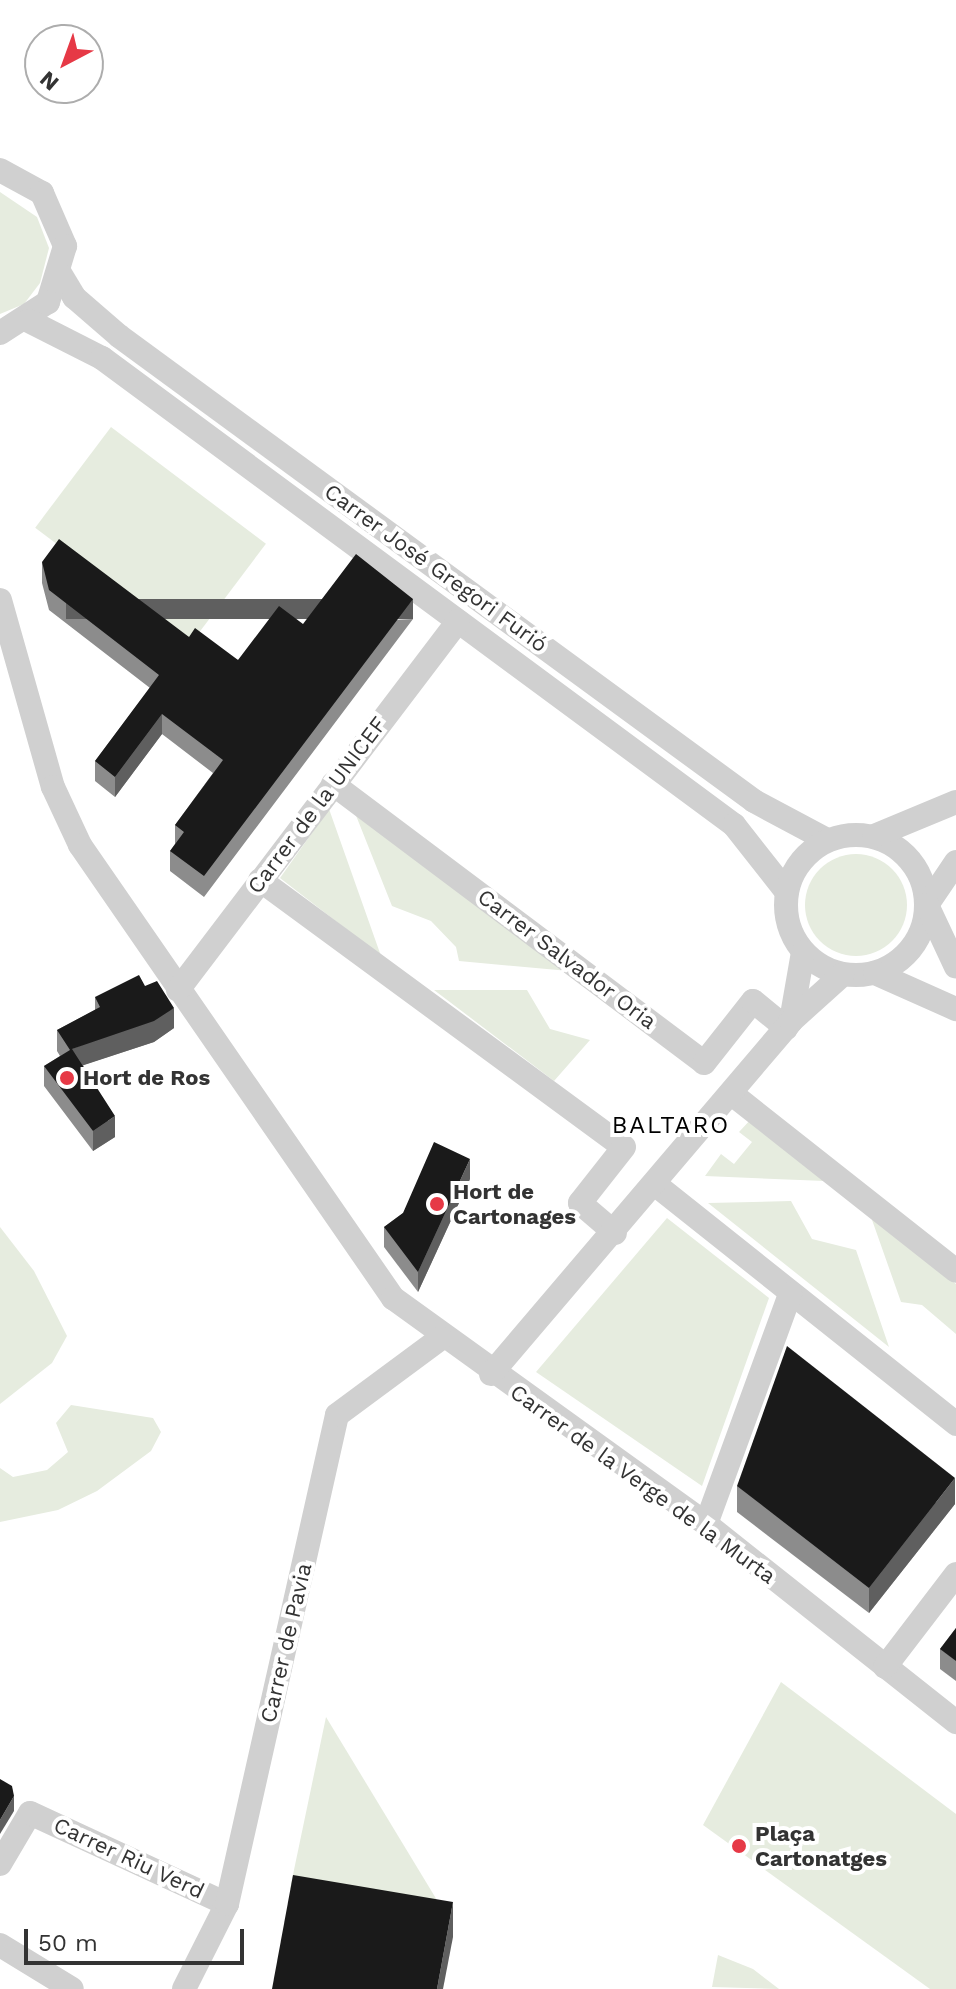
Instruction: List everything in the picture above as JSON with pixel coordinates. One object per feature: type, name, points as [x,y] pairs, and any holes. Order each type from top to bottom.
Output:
[{"type":"street","points":[[0,170],[42,193],[58,218],[61,275],[29,321],[1,334]]},
{"type":"street","name":"Carrer José Gregori Furió","points":[[61,275],[74,297],[119,336],[754,801],[827,840]]},
{"type":"street","name":"Carrer José Gregori Furió","points":[[29,321],[102,358],[734,825],[786,891]]},
{"type":"street","name":"Carrer de la Verge de la Murta","points":[[0,600],[64,816],[178,990],[379,1281],[441,1338],[706,1524],[956,1722]]},
{"type":"street","name":"Carrer de la UNICEF","points":[[178,990],[458,621]]},
{"type":"street","name":"Carrer Salvador Oria","points":[[333,784],[704,1063],[753,1001],[788,1024]]},
{"type":"street","points":[[956,802],[874,836],[827,840],[801,861],[786,891],[788,923],[803,952],[842,975],[875,973],[956,1009]]},
{"type":"street","points":[[874,836],[912,862],[927,905],[956,967]]},
{"type":"street","points":[[875,973],[913,948],[927,905],[956,862]]},
{"type":"street","points":[[260,880],[624,1147],[580,1203],[615,1233]]},
{"type":"street","points":[[788,1024],[803,952]]},
{"type":"street","points":[[491,1374],[656,1185],[788,1024],[842,975]]},
{"type":"street","points":[[732,1094],[956,1271]]},
{"type":"street","points":[[656,1185],[956,1424]]},
{"type":"street","points":[[706,1524],[790,1294]]},
{"type":"street","name":"Carrer de Pavia","points":[[184,1989],[209,1948],[227,1904],[337,1415],[441,1338]]},
{"type":"street","points":[[885,1667],[956,1574]]},
{"type":"street","name":"Carrer Riu Verd","points":[[0,1864],[30,1813],[227,1904]]},
{"type":"street","points":[[0,1945],[72,1989]]},
{"type":"shaded area","points":[[0,192],[37,217],[49,248],[40,283],[24,304],[0,314]]},
{"type":"shaded area","points":[[111,427],[266,544],[190,644],[35,528]]},
{"type":"shaded area","points":[[329,809],[381,956],[280,878]]},
{"type":"shaded area","points":[[355,813],[569,971],[459,961],[456,947],[431,921],[392,906]]},
{"type":"shaded area","points":[[856,854],[885,862],[899,876],[907,905],[899,934],[885,948],[856,956],[827,948],[813,934],[805,905],[813,876],[827,862]]},
{"type":"shaded area","points":[[434,990],[527,990],[550,1029],[590,1040],[554,1081]]},
{"type":"shaded area","points":[[752,1118],[825,1181],[705,1176],[721,1154],[734,1164],[752,1142],[739,1132]]},
{"type":"shaded area","points":[[791,1201],[812,1239],[856,1250],[889,1347],[708,1203]]},
{"type":"shaded area","points":[[871,1217],[956,1284],[956,1334],[922,1305],[901,1302]]},
{"type":"shaded area","points":[[667,1218],[769,1298],[702,1486],[536,1372]]},
{"type":"shaded area","points":[[0,1227],[34,1271],[67,1336],[52,1363],[0,1404]]},
{"type":"shaded area","points":[[71,1405],[153,1418],[161,1432],[151,1451],[97,1491],[58,1510],[0,1522],[0,1468],[13,1477],[47,1470],[68,1452],[56,1423]]},
{"type":"shaded area","points":[[781,1682],[956,1814],[956,1989],[930,1989],[703,1825]]},
{"type":"shaded area","points":[[326,1717],[446,1915],[290,1889]]},
{"type":"shaded area","points":[[718,1955],[753,1969],[779,1989],[712,1987]]},
{"type":"building","points":[[59,539],[189,637],[195,628],[238,660],[279,606],[303,624],[356,554],[413,599],[204,876],[170,851],[184,832],[175,825],[223,760],[162,714],[115,777],[95,761],[159,675],[49,590],[42,562]]},
{"type":"building","points":[[139,975],[145,986],[157,981],[174,1008],[154,1021],[72,1049],[115,1116],[93,1131],[44,1066],[70,1050],[57,1030],[100,1007],[95,997]]},
{"type":"building","points":[[434,1142],[470,1159],[418,1272],[384,1227],[403,1213]]},
{"type":"building","points":[[787,1346],[955,1478],[869,1588],[737,1486]]},
{"type":"building","points":[[956,1628],[956,1661],[940,1649]]},
{"type":"building","points":[[0,1779],[12,1786],[14,1796],[0,1820]]},
{"type":"building","points":[[293,1875],[453,1902],[437,1989],[272,1989]]},
{"type":"place","name":"Hort de Ros","points":[[67,1078]]},
{"type":"place","name":"Hort de Cartonages","points":[[437,1204]]},
{"type":"place","name":"Plaça Cartonatges","points":[[739,1846]]},
{"type":"district","name":"BALTARO","points":[[671,1126]]}]
